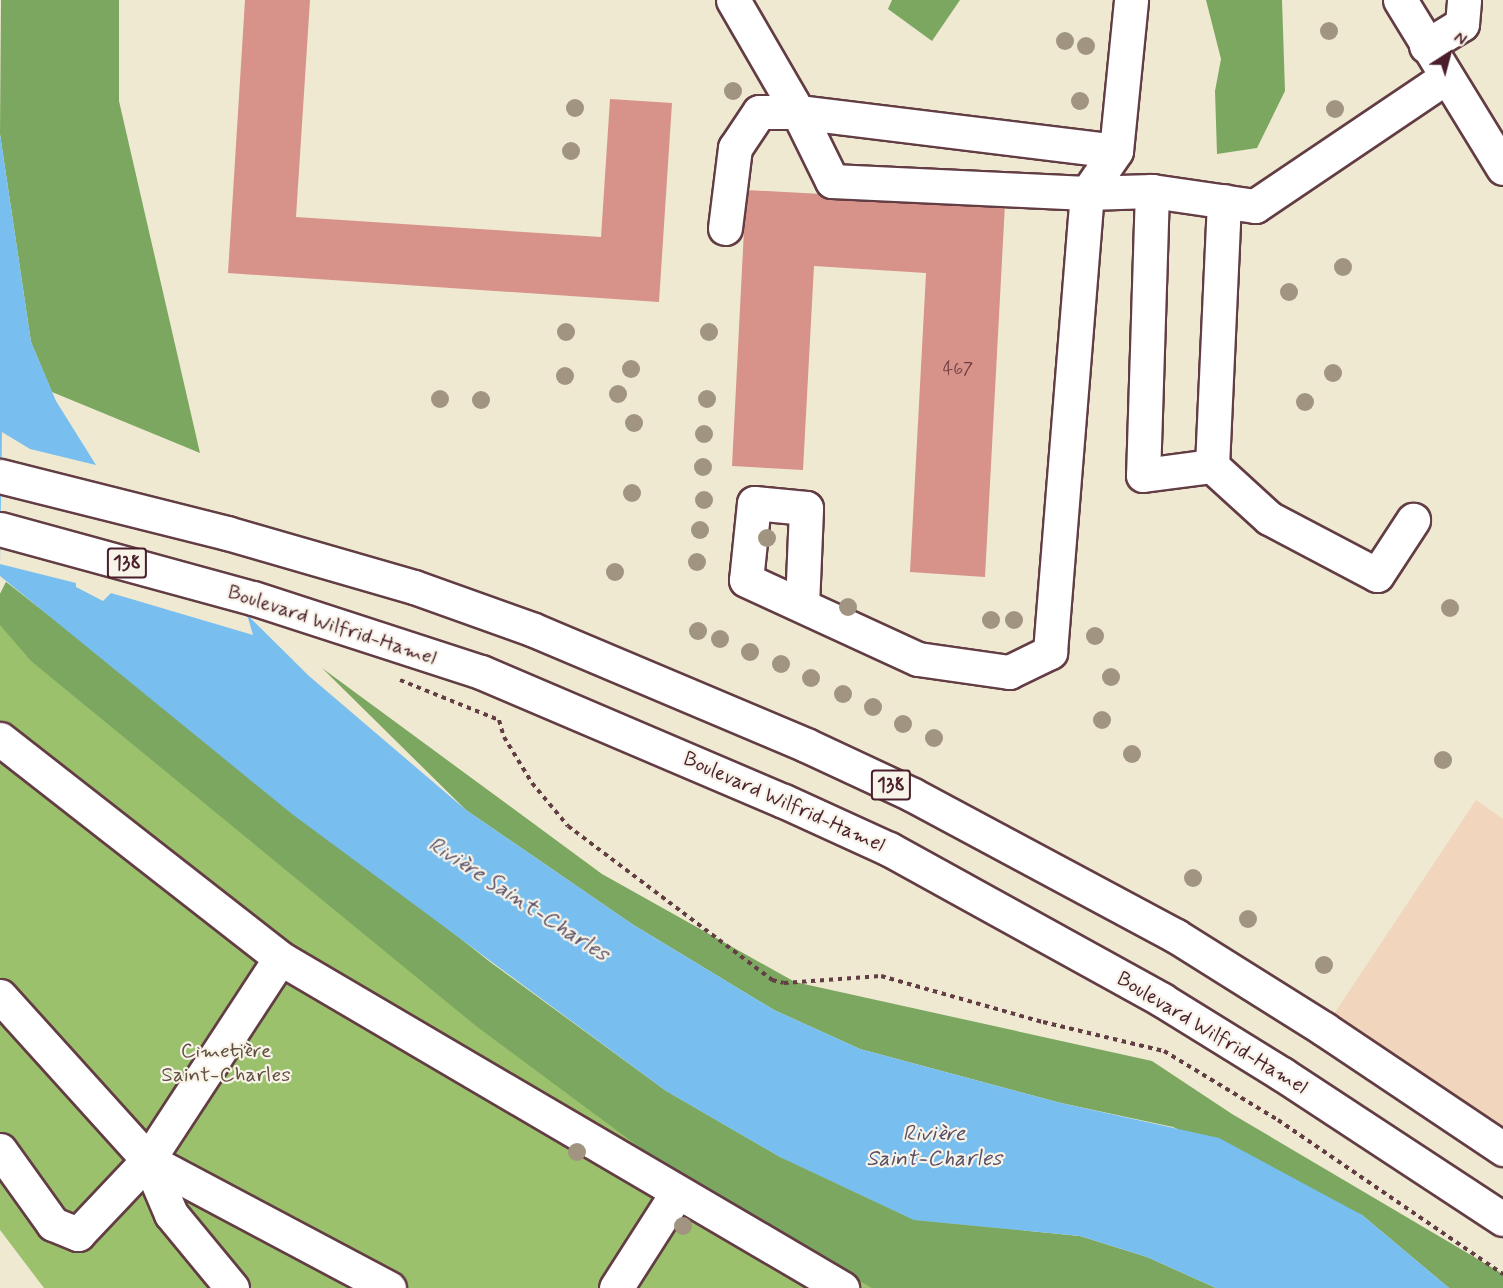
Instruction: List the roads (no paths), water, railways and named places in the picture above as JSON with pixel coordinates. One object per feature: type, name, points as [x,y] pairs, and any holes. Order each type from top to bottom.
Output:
[{"type":"main road","points":[[733,0],[798,112],[832,181],[1088,193],[1152,191],[1255,206],[1446,77]]},
{"type":"main road","points":[[802,605],[918,659],[1009,672],[1050,652],[1088,193],[1116,151],[1131,0]]},
{"type":"main road","points":[[1400,0],[1426,46],[1503,168]]},
{"type":"main road","points":[[1426,46],[1462,24],[1464,0]]},
{"type":"main road","points":[[725,228],[735,148],[759,112],[798,112],[1116,151]]},
{"type":"main road","points":[[1152,191],[1143,475],[1212,466],[1269,518],[1377,575],[1413,520]]},
{"type":"main road","points":[[1212,466],[1224,201]]},
{"type":"main road","name":"138","points":[[0,476],[226,533],[414,587],[534,630],[680,690],[913,795],[1176,936],[1324,1029],[1503,1149]]},
{"type":"main road","name":"Boulevard Wilfrid-Hamel","points":[[0,528],[254,598],[481,672],[687,758],[889,849],[1161,1000],[1282,1074],[1503,1219]]},
{"type":"main road","points":[[0,739],[280,958],[676,1194],[842,1288]]},
{"type":"main road","points":[[0,1150],[52,1224],[78,1234],[148,1160],[280,958]]},
{"type":"main road","points":[[0,996],[148,1160],[171,1214],[232,1288]]},
{"type":"main road","points":[[148,1160],[389,1288]]},
{"type":"main road","points":[[616,1288],[676,1194]]},
{"type":"water","name":"Rivière Saint-Charles","points":[[0,134],[31,342],[56,401],[96,465],[309,676],[466,810],[632,924],[774,1010],[860,1049],[1061,1103],[1219,1138],[1362,1215],[1449,1288],[1216,1288],[1147,1257],[1080,1236],[914,1220],[780,1157],[666,1091],[292,814],[0,576]]},
{"type":"park label","name":"Cimetière Saint-Charles","points":[[226,1063]]}]
